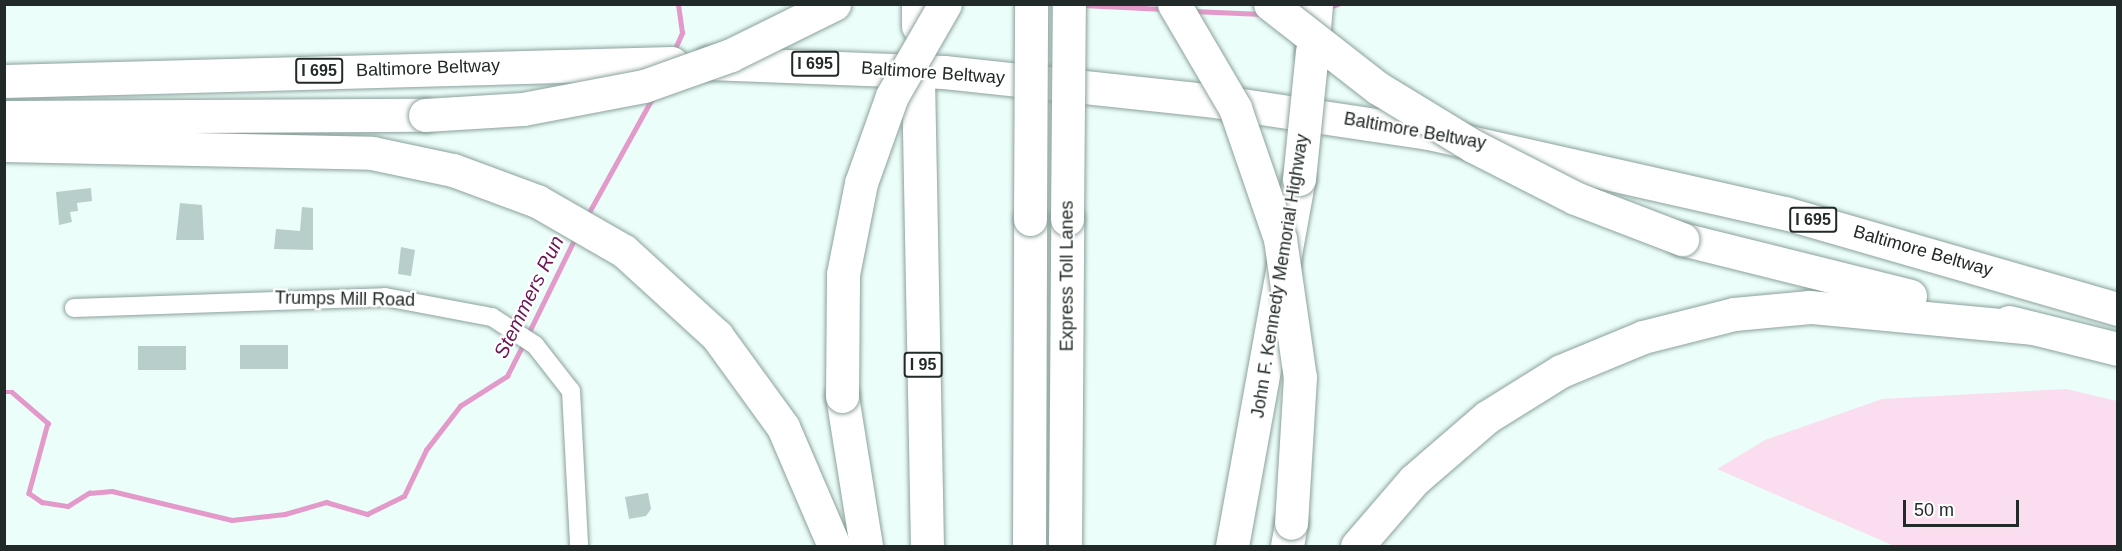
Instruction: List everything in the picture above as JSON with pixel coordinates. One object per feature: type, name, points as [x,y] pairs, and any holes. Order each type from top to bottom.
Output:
[{"type":"highway","points":[[4,117],[425,115],[523,109],[644,86],[731,55],[834,4]]},
{"type":"highway","name":"I 95","points":[[918,4],[919,184],[927,546]]},
{"type":"highway","points":[[866,546],[842,396],[843,274],[861,183],[892,96],[945,4]]},
{"type":"highway","name":"Express Toll Lanes","points":[[1029,546],[1031,4]]},
{"type":"highway","name":"Express Toll Lanes","points":[[1065,546],[1069,4]]},
{"type":"highway","points":[[1174,4],[1235,108],[1280,239],[1300,376],[1289,535]]},
{"type":"highway","points":[[1270,4],[1378,88],[1473,146],[1575,198],[1682,239],[2118,350]]},
{"type":"highway","name":"John F. Kennedy Memorial Highway","points":[[1232,546],[1299,179],[1316,4]]},
{"type":"highway","name":"Baltimore Beltway","points":[[4,81],[633,62],[953,72],[1218,101],[1429,133],[1775,210],[2118,309]]},
{"type":"highway","points":[[4,145],[343,150],[453,170],[537,201],[624,251],[699,316],[753,381],[795,450],[834,546]]},
{"type":"highway","points":[[1357,546],[1414,480],[1478,423],[1561,372],[1643,337],[1734,315],[1810,307],[2031,328]]},
{"type":"street","name":"Trumps Mill Road","points":[[74,308],[385,297],[482,313],[528,340],[562,375],[575,407],[579,546]]},
{"type":"shaded area","points":[[2066,389],[2117,401],[2117,546],[1894,546],[1717,469],[1765,440],[1882,399]]},
{"type":"building","points":[[91,188],[92,201],[77,203],[78,211],[70,212],[72,222],[59,225],[56,192]]},
{"type":"building","points":[[180,203],[202,205],[204,240],[176,240]]},
{"type":"building","points":[[302,207],[313,208],[313,250],[274,249],[276,229],[300,231]]},
{"type":"building","points":[[401,247],[415,250],[411,276],[398,274]]},
{"type":"building","points":[[240,345],[288,345],[288,369],[240,369]]},
{"type":"building","points":[[138,346],[186,346],[186,370],[138,370]]},
{"type":"building","points":[[648,493],[651,509],[646,516],[629,519],[625,497]]},
{"type":"waterway","name":"Stemmers Run","points":[[674,51],[682,33],[678,4]]},
{"type":"waterway","name":"Stemmers Run","points":[[1327,8],[1338,4]]},
{"type":"waterway","name":"Stemmers Run","points":[[1082,5],[1164,9]]},
{"type":"waterway","name":"Stemmers Run","points":[[1193,11],[1262,14]]},
{"type":"waterway","name":"Stemmers Run","points":[[587,216],[653,97]]},
{"type":"waterway","name":"Stemmers Run","points":[[528,334],[576,236]]},
{"type":"waterway","name":"Stemmers Run","points":[[4,392],[12,392],[48,423],[29,493],[42,502],[68,506],[89,493],[112,491],[232,520],[285,514],[326,502],[367,514],[404,496],[426,450],[460,406],[507,376],[523,344]]}]
